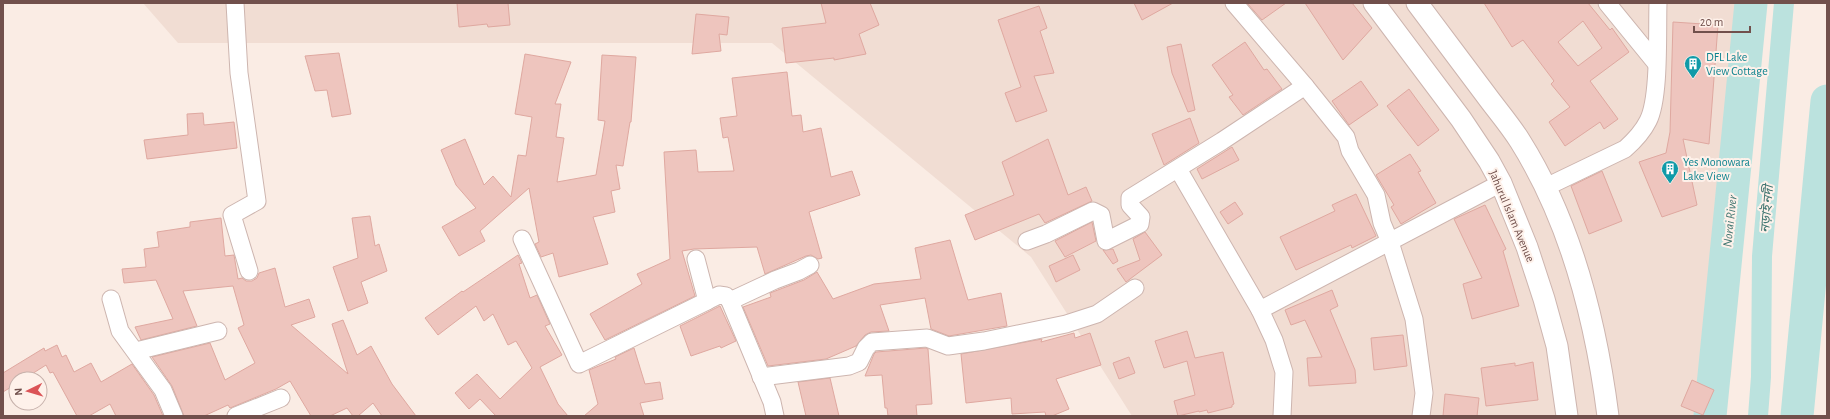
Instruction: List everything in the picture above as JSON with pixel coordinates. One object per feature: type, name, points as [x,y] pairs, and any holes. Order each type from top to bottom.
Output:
[{"type":"street","points":[[235,3],[239,73],[257,201],[232,215],[249,271]]},
{"type":"street","points":[[1234,3],[1305,86],[1346,137],[1350,151],[1376,195],[1382,223],[1390,242],[1414,319],[1424,393],[1421,416]]},
{"type":"street","name":"Jahurul Islam Avenue","points":[[1374,3],[1461,120],[1489,161],[1501,183],[1527,247],[1544,299],[1557,346],[1567,416]]},
{"type":"street","points":[[1416,3],[1519,140],[1546,188],[1570,249],[1584,293],[1597,348],[1608,416]]},
{"type":"street","points":[[1607,3],[1656,63]]},
{"type":"street","points":[[1546,188],[1625,149],[1636,140],[1648,121],[1653,106],[1658,3]]},
{"type":"street","points":[[1027,241],[1046,234],[1093,211],[1101,215],[1106,240],[1109,240],[1140,224],[1142,220],[1130,205],[1130,198],[1178,169],[1305,86]]},
{"type":"street","points":[[1178,169],[1260,310],[1274,340],[1284,372],[1282,416]]},
{"type":"street","points":[[1260,310],[1501,183]]},
{"type":"street","points":[[522,238],[579,364],[707,301],[719,296],[726,296],[730,301],[772,402],[775,416]]},
{"type":"street","points":[[696,259],[707,301]]},
{"type":"street","points":[[730,301],[810,265]]},
{"type":"street","points":[[761,377],[849,366],[859,362],[866,348],[872,342],[927,338],[948,346],[984,342],[1066,324],[1098,314],[1135,288]]},
{"type":"street","points":[[111,299],[120,331],[163,390],[174,416]]},
{"type":"street","points":[[136,351],[218,331]]},
{"type":"street","points":[[236,416],[281,398]]},
{"type":"shaded area","points":[[143,3],[1751,3],[1731,374],[1721,416],[1132,416],[1031,257],[772,43],[178,43]]},
{"type":"building","points":[[457,3],[508,3],[510,25],[488,27],[487,24],[459,27]]},
{"type":"building","points":[[821,3],[870,3],[879,25],[859,34],[866,54],[834,60],[834,58],[786,63],[782,28],[826,23]]},
{"type":"building","points":[[1134,3],[1173,3],[1142,20]]},
{"type":"building","points":[[1247,3],[1286,3],[1262,20]]},
{"type":"building","points":[[1305,3],[1352,3],[1372,28],[1343,60]]},
{"type":"building","points":[[1484,3],[1588,3],[1610,30],[1612,28],[1629,52],[1590,81],[1618,119],[1604,129],[1600,122],[1565,146],[1549,122],[1570,107],[1551,84],[1554,81],[1523,40],[1512,47]],"holes":[[[1583,21],[1602,48],[1578,66],[1558,42]]]},
{"type":"building","points":[[1039,6],[1047,28],[1040,31],[1054,73],[1034,76],[1047,111],[1016,122],[1005,93],[1021,87],[998,20]]},
{"type":"building","points":[[696,14],[729,17],[727,35],[719,34],[721,51],[692,54]]},
{"type":"building","name":"DFL Lake View Cottage","points":[[1673,22],[1718,25],[1709,144],[1683,139],[1697,205],[1662,217],[1639,162],[1666,153],[1670,132]]},
{"type":"building","points":[[1245,42],[1264,70],[1267,69],[1282,89],[1243,115],[1229,97],[1233,95],[1212,65]]},
{"type":"building","points":[[1181,44],[1195,110],[1188,112],[1172,73],[1167,47]]},
{"type":"building","points":[[339,53],[351,114],[332,117],[327,90],[315,91],[305,56]]},
{"type":"building","points":[[525,54],[571,62],[555,104],[561,104],[556,137],[564,138],[557,182],[596,175],[605,121],[598,120],[602,55],[636,57],[631,122],[623,166],[616,165],[620,189],[611,191],[615,212],[593,217],[608,264],[559,277],[553,253],[541,257],[535,244],[539,242],[529,188],[480,231],[485,241],[459,256],[442,227],[476,208],[456,185],[441,150],[465,139],[484,185],[493,176],[511,197],[518,155],[526,156],[532,117],[515,114]]},
{"type":"building","points":[[787,72],[792,116],[801,115],[803,132],[821,128],[831,177],[852,171],[860,195],[809,212],[822,258],[818,259],[811,255],[806,256],[765,274],[757,247],[694,249],[682,251],[695,296],[605,340],[590,314],[642,284],[637,274],[670,259],[664,152],[696,150],[698,172],[734,171],[728,137],[723,138],[720,118],[737,116],[732,78]]},
{"type":"building","points":[[1361,81],[1378,105],[1349,125],[1332,101]]},
{"type":"building","points":[[1409,89],[1439,130],[1418,146],[1387,106]]},
{"type":"building","points":[[203,113],[204,125],[234,122],[237,148],[147,159],[144,140],[188,135],[187,114]]},
{"type":"building","points":[[1190,118],[1199,143],[1164,165],[1152,134]]},
{"type":"building","points":[[1048,139],[1068,195],[1086,187],[1092,201],[1045,223],[1039,214],[975,240],[965,215],[1014,195],[1002,162]]},
{"type":"building","points":[[1232,147],[1239,160],[1202,179],[1197,169]]},
{"type":"building","points":[[1410,154],[1421,171],[1418,172],[1436,203],[1401,224],[1391,207],[1394,205],[1376,175]]},
{"type":"building","points":[[1602,171],[1622,221],[1589,234],[1571,186]]},
{"type":"building","points":[[1356,194],[1376,236],[1352,248],[1351,245],[1296,270],[1280,237],[1335,211],[1332,205]]},
{"type":"building","points":[[1235,202],[1243,214],[1228,224],[1220,212]]},
{"type":"building","points":[[1485,205],[1506,249],[1503,251],[1519,306],[1472,319],[1463,284],[1482,278],[1454,219]]},
{"type":"building","points":[[370,216],[375,246],[379,244],[387,271],[361,282],[368,303],[348,311],[333,267],[358,258],[352,218]]},
{"type":"building","points":[[221,218],[225,256],[234,255],[238,279],[242,278],[246,281],[252,281],[257,278],[259,273],[275,268],[285,307],[309,299],[315,317],[291,325],[348,374],[332,324],[343,320],[357,355],[371,346],[392,384],[416,416],[382,416],[373,403],[358,416],[353,416],[347,408],[330,416],[311,416],[290,381],[276,389],[230,408],[228,405],[204,416],[184,416],[172,386],[152,357],[210,343],[225,380],[255,363],[238,328],[244,325],[233,286],[183,291],[197,326],[141,340],[135,327],[173,319],[156,280],[124,283],[122,269],[146,267],[144,249],[159,247],[157,232],[190,227],[190,222]]},
{"type":"building","points":[[1092,222],[1096,241],[1065,257],[1055,241]]},
{"type":"building","points":[[1145,232],[1162,255],[1126,282],[1117,269],[1140,260],[1133,239]]},
{"type":"building","points":[[950,240],[968,300],[1001,293],[1007,326],[949,336],[931,329],[925,298],[880,305],[889,331],[871,332],[865,335],[856,346],[826,359],[768,366],[743,307],[771,297],[770,293],[804,280],[817,272],[833,299],[874,284],[921,279],[915,248]]},
{"type":"building","points":[[1113,249],[1118,261],[1113,264],[1103,250]]},
{"type":"building","points":[[518,255],[522,263],[519,264],[530,298],[537,295],[550,324],[545,326],[562,355],[540,367],[558,404],[568,416],[496,416],[480,399],[469,409],[455,393],[477,374],[500,399],[532,368],[516,341],[508,345],[493,314],[484,321],[476,306],[438,335],[425,318],[462,291],[463,292]]},
{"type":"building","points":[[1073,255],[1080,270],[1056,282],[1049,266]]},
{"type":"building","points":[[1332,290],[1338,306],[1330,310],[1355,370],[1356,383],[1309,386],[1307,358],[1322,357],[1305,320],[1291,325],[1285,310]]},
{"type":"building","points":[[720,306],[736,341],[721,348],[720,346],[691,356],[680,326]]},
{"type":"building","points":[[1187,331],[1195,358],[1223,352],[1234,404],[1232,407],[1208,413],[1207,410],[1178,416],[1174,401],[1195,395],[1187,361],[1164,368],[1155,341]]},
{"type":"building","points":[[1074,333],[1075,338],[1090,333],[1101,365],[1056,379],[1069,409],[1052,416],[1046,416],[1045,412],[1012,414],[1011,398],[966,403],[961,354],[1042,339],[1041,342]]},
{"type":"building","points":[[1403,335],[1407,366],[1374,370],[1371,338]]},
{"type":"building","points":[[57,345],[62,357],[66,355],[74,372],[91,363],[101,382],[132,364],[154,395],[163,416],[116,416],[110,404],[89,416],[77,416],[53,372],[50,373],[46,365],[37,371],[8,371],[8,389],[3,392],[3,373],[44,348],[45,351]]},
{"type":"building","points":[[634,348],[645,384],[660,382],[663,399],[640,403],[644,416],[584,416],[598,404],[589,370],[616,359],[615,357]]},
{"type":"building","points":[[928,349],[932,404],[916,405],[917,416],[888,416],[887,408],[885,408],[882,375],[865,376],[874,354],[876,352]]},
{"type":"building","points":[[1129,357],[1135,373],[1119,379],[1113,363]]},
{"type":"building","points":[[1533,362],[1538,400],[1486,406],[1481,368],[1515,363],[1515,366]]},
{"type":"building","points":[[830,378],[839,416],[806,416],[798,382]]},
{"type":"building","points":[[1692,380],[1714,390],[1703,415],[1681,406]]},
{"type":"building","points":[[1445,394],[1479,398],[1477,416],[1443,416]]},
{"type":"waterway","name":"Norai River","points":[[1710,416],[1751,3]]},
{"type":"waterway","name":"নড়াই নদী","points":[[1758,416],[1761,377],[1762,256],[1784,3]]},
{"type":"waterway","name":"Norai River","points":[[1797,416],[1827,101]]},
{"type":"place","name":"DFL Lake View Cottage","points":[[1693,79]]},
{"type":"place","name":"Yes Monowara Lake View","points":[[1670,184]]}]
